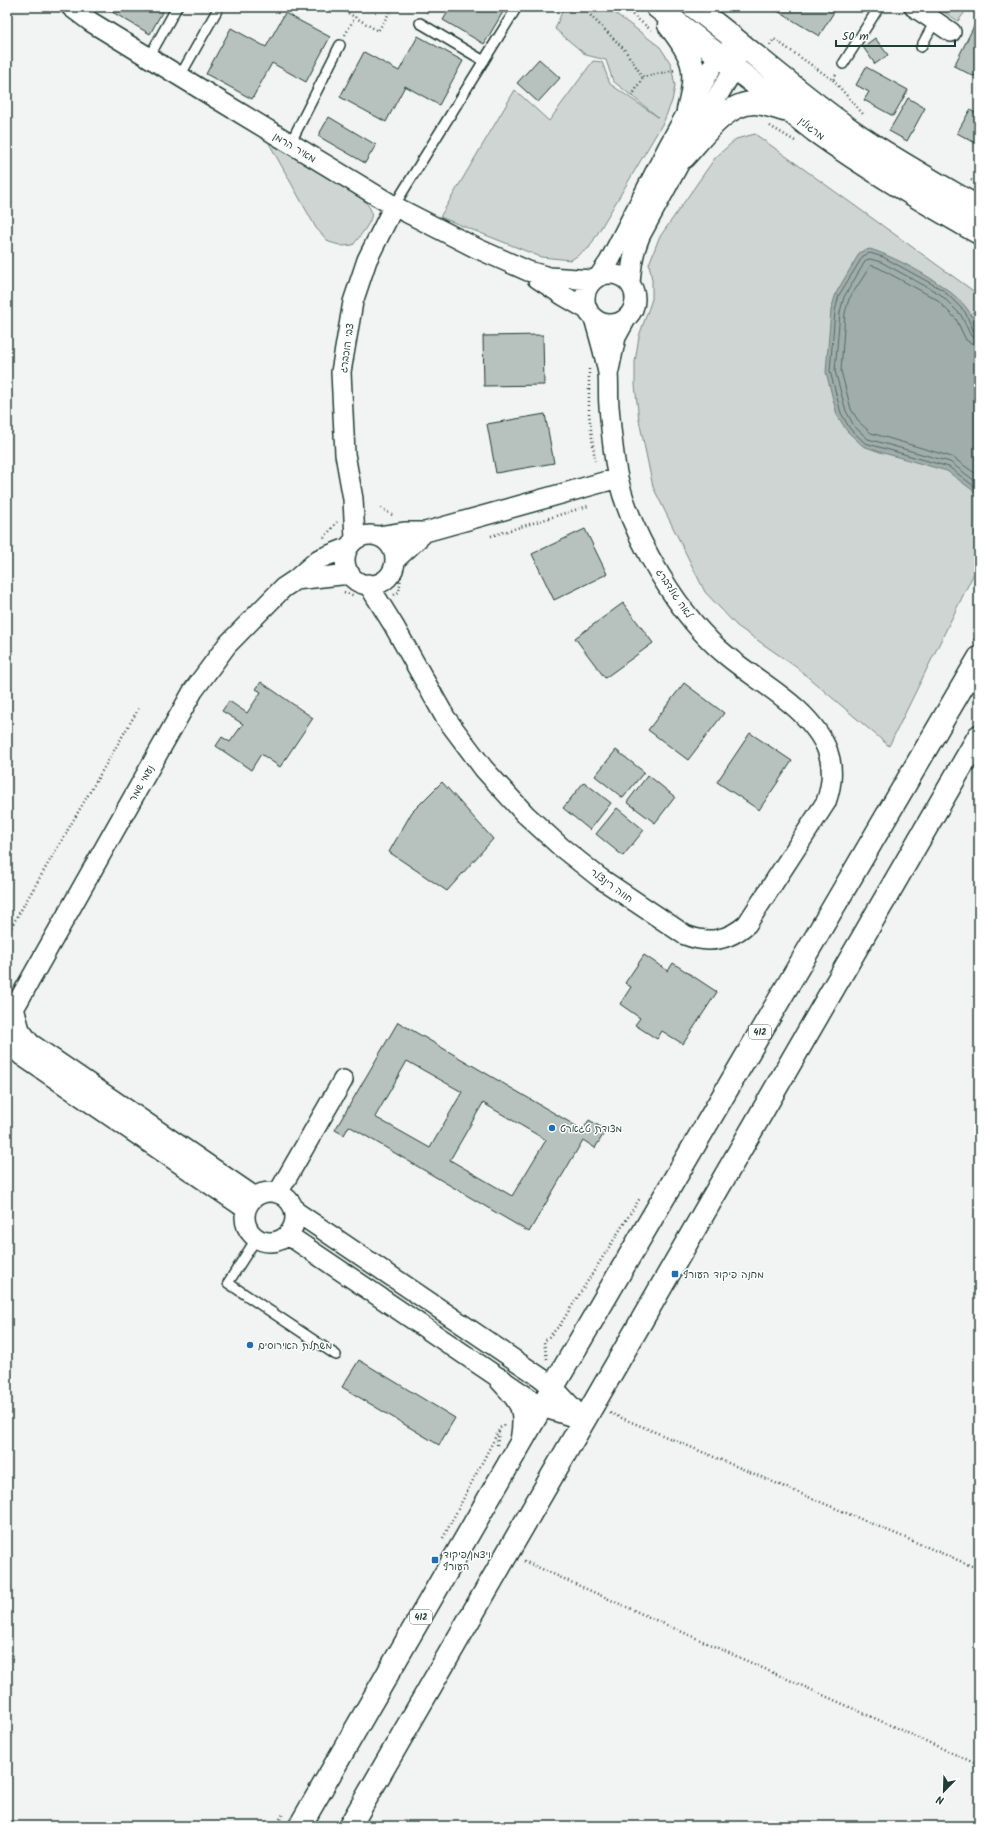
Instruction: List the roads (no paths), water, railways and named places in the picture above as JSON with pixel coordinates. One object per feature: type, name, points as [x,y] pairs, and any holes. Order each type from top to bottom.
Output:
[{"type":"main road","name":"מרגולין","points":[[656,7],[815,131],[879,175],[979,233]]},
{"type":"main road","points":[[656,7],[686,47],[693,66],[692,95],[688,110]]},
{"type":"main road","points":[[694,7],[828,113],[883,152],[979,208]]},
{"type":"main road","points":[[684,158],[722,116],[741,105],[753,103],[765,104],[793,113]]},
{"type":"main road","name":"412","points":[[300,1826],[553,1387],[979,658]]},
{"type":"main road","points":[[350,1826],[975,743]]},
{"type":"main road","points":[[501,1380],[518,1398],[523,1408],[524,1424],[522,1442]]},
{"type":"street","name":"מאיר הרמן","points":[[71,7],[91,22],[394,206],[476,248],[528,271],[549,278],[596,278]]},
{"type":"street","points":[[914,7],[951,32]]},
{"type":"street","points":[[727,61],[684,158],[635,248],[631,266],[630,284],[635,297],[632,311],[628,317],[616,323],[603,323],[591,314],[585,298],[586,292],[609,262],[688,110],[727,61],[741,45]]},
{"type":"street","name":"צבי הוכברג","points":[[364,540],[353,499],[345,454],[341,372],[353,302],[367,260],[394,206]]},
{"type":"street","name":"מאיר הרמן","points":[[528,271],[591,314]]},
{"type":"street","points":[[596,278],[614,274],[620,276],[630,284]]},
{"type":"street","name":"לאה גולדברג","points":[[591,314],[608,374]]},
{"type":"street","name":"לאה גולדברג","points":[[628,317],[616,337],[608,374],[609,407],[618,478],[646,548],[678,601],[702,631],[726,656],[787,700],[806,717],[819,732],[831,761]]},
{"type":"street","points":[[395,560],[390,545],[364,540],[345,557],[345,564],[350,574],[358,582],[364,592],[386,579],[391,573],[395,560],[425,532],[618,478]]},
{"type":"street","name":"נעמי שמר","points":[[11,1016],[193,691],[227,645],[284,588],[319,559],[364,540],[406,532],[425,532]]},
{"type":"street","points":[[295,580],[350,574]]},
{"type":"street","name":"חווה רינצלר","points":[[386,579],[394,626]]},
{"type":"street","name":"חווה רינצלר","points":[[364,592],[394,626],[445,717],[484,769],[525,814],[561,847],[600,878],[685,935],[697,940],[720,940],[730,937],[747,924],[826,802],[831,787],[831,761]]},
{"type":"street","points":[[11,1016],[30,1043],[250,1203]]},
{"type":"street","points":[[7,1029],[12,1046],[22,1056],[250,1203]]},
{"type":"street","points":[[278,1193],[344,1080]]},
{"type":"street","points":[[295,1211],[294,1224],[288,1235],[281,1240],[272,1242],[264,1242],[256,1239],[250,1233],[244,1217],[250,1203],[262,1193],[278,1193],[286,1197],[295,1211],[540,1377],[589,1413]]},
{"type":"street","points":[[288,1235],[542,1407],[589,1413]]},
{"type":"lane","points":[[149,57],[176,7]]},
{"type":"lane","points":[[180,76],[219,7]]},
{"type":"lane","points":[[394,206],[517,7]]},
{"type":"lane","points":[[843,64],[879,7]]},
{"type":"lane","points":[[921,47],[935,22]]},
{"type":"lane","points":[[420,23],[484,61]]},
{"type":"lane","points":[[290,144],[340,45]]},
{"type":"lane","points":[[256,1239],[228,1283],[336,1355]]},
{"type":"water","points":[[870,249],[908,266],[937,283],[961,301],[973,318],[978,332],[979,495],[947,471],[863,446],[847,431],[837,415],[826,372],[831,310],[836,293],[860,252]]},
{"type":"place","name":"מצודת טגארט","points":[[552,1128]]},
{"type":"place","name":"מחנה פיקוד העורף","points":[[675,1274]]},
{"type":"place","name":"משתלת האירוסים","points":[[250,1345]]},
{"type":"place","name":"ויצמן/פיקוד העורף","points":[[435,1560]]}]
